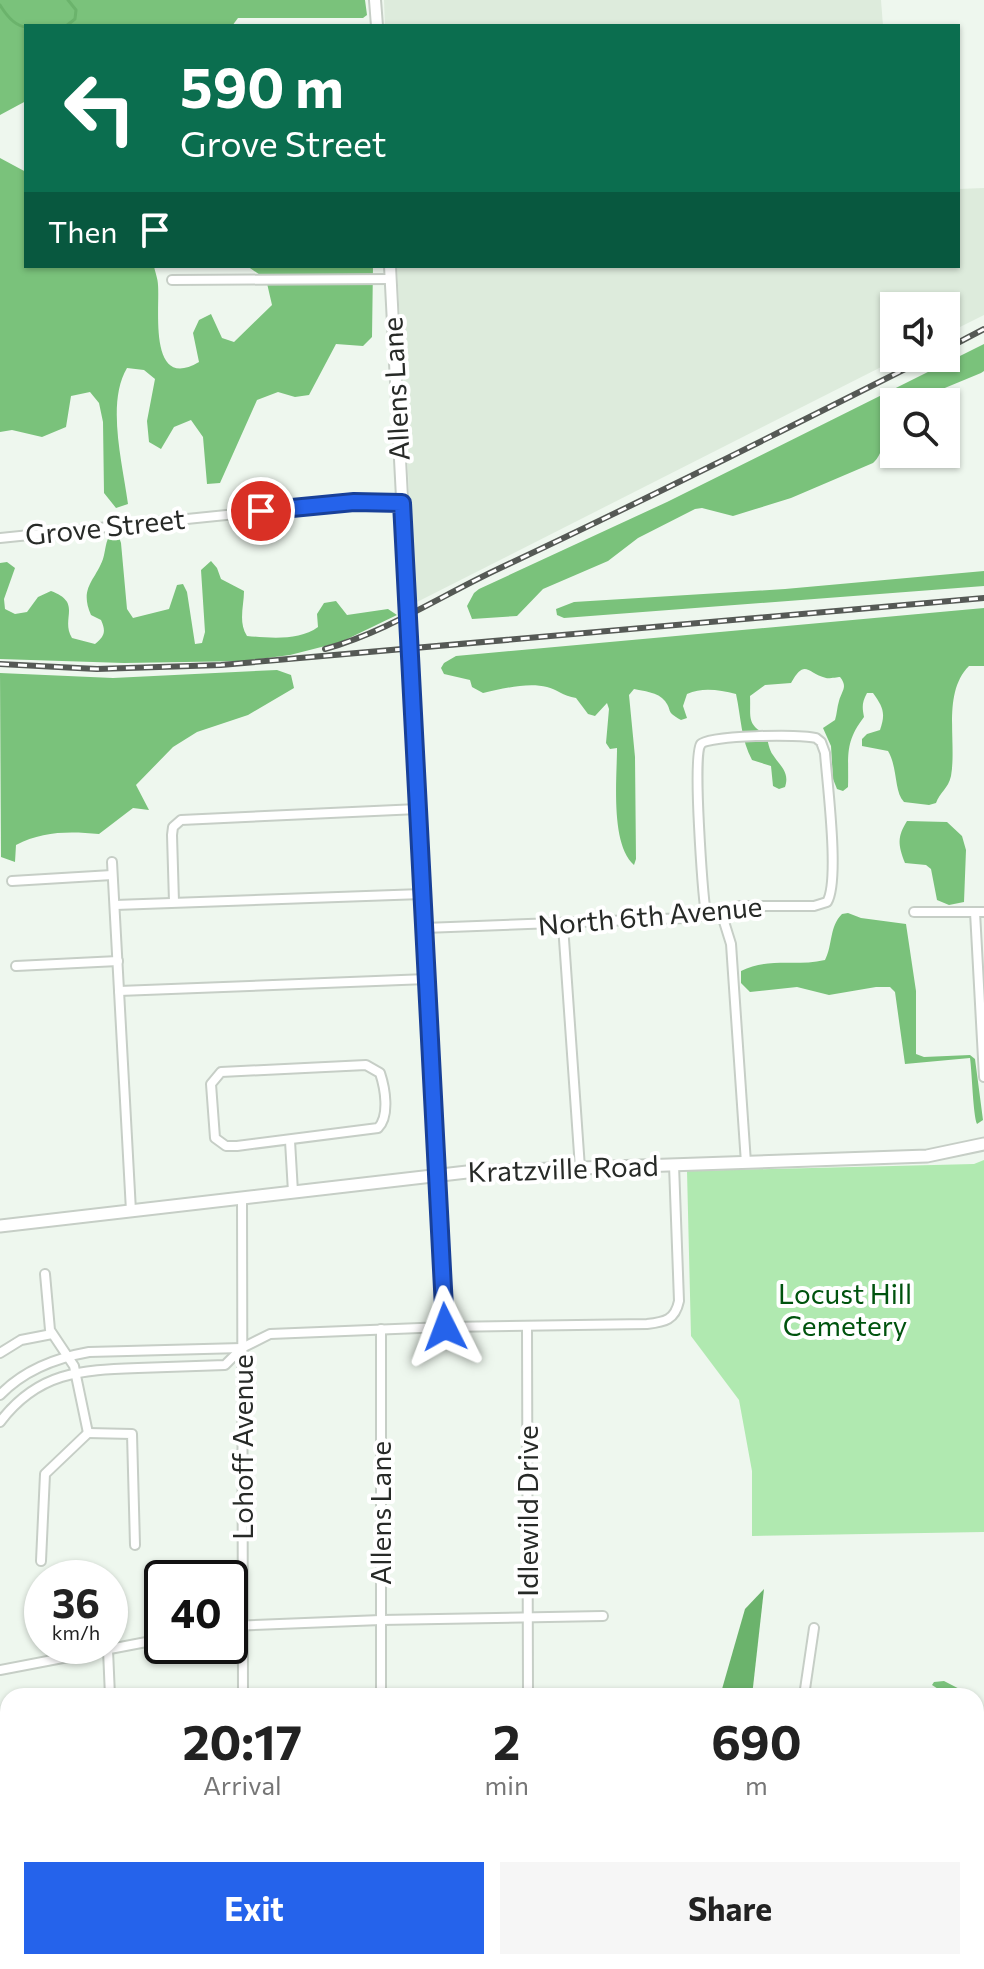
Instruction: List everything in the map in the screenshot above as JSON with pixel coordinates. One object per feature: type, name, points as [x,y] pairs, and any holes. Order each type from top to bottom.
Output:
[{"type":"main road","name":"Kratzville Road","points":[[0,1226],[438,1175],[927,1156],[984,1144]]},
{"type":"street","points":[[375,0],[377,24]]},
{"type":"street","name":"Allens Lane","points":[[390,268],[445,1327]]},
{"type":"street","points":[[172,280],[391,279]]},
{"type":"street","name":"Grove Street","points":[[0,538],[354,502],[402,503]]},
{"type":"street","name":"North 6th Avenue","points":[[424,928],[563,925],[706,915],[740,906],[814,906],[827,902],[833,879],[825,753],[821,742],[812,736],[708,740],[699,747],[706,915]]},
{"type":"street","points":[[174,902],[172,835],[174,825],[185,818],[418,809]]},
{"type":"street","points":[[112,862],[131,1211]]},
{"type":"street","points":[[12,881],[112,875]]},
{"type":"street","points":[[115,905],[422,894]]},
{"type":"street","points":[[721,912],[731,944],[746,1163]]},
{"type":"street","points":[[914,912],[979,912],[984,1077]]},
{"type":"street","points":[[563,925],[580,1168]]},
{"type":"street","points":[[16,966],[118,961]]},
{"type":"street","points":[[119,991],[427,979]]},
{"type":"street","points":[[366,1065],[380,1073],[385,1116],[378,1128],[290,1141],[229,1146],[218,1140],[213,1127],[211,1090],[218,1074],[225,1070],[366,1065]]},
{"type":"street","points":[[290,1141],[293,1192]]},
{"type":"street","points":[[0,1422],[18,1401],[38,1386],[75,1372],[225,1365],[242,1348],[270,1334],[647,1324],[669,1320],[677,1312],[679,1301],[674,1165]]},
{"type":"street","name":"Lohoff Avenue","points":[[242,1198],[244,1560]]},
{"type":"street","points":[[45,1274],[48,1323],[75,1372],[88,1433]]},
{"type":"street","name":"Idlewild Drive","points":[[527,1327],[528,1688]]},
{"type":"street","name":"Allens Lane","points":[[381,1329],[381,1688]]},
{"type":"street","points":[[0,1353],[21,1340],[52,1334]]},
{"type":"street","points":[[2,1389],[29,1371],[89,1352],[242,1348]]},
{"type":"street","points":[[41,1560],[45,1474],[88,1433],[132,1434],[135,1545]]},
{"type":"street","points":[[248,1624],[603,1616]]},
{"type":"street","points":[[805,1688],[814,1628]]},
{"type":"street","points":[[0,1670],[32,1664]]},
{"type":"street","points":[[109,1664],[110,1688]]},
{"type":"street","name":"Lohoff Avenue","points":[[243,1664],[243,1688]]},
{"type":"shaded area","points":[[0,0],[365,0],[367,15],[363,18],[238,18],[234,24],[24,24],[24,102],[0,115]]},
{"type":"shaded area","points":[[384,0],[881,0],[883,24],[385,24]]},
{"type":"shaded area","points":[[0,158],[24,171],[24,268],[154,268],[158,283],[160,344],[171,366],[183,368],[199,362],[193,333],[199,320],[211,314],[222,338],[234,342],[272,305],[266,279],[250,268],[373,268],[372,337],[363,346],[336,344],[309,395],[295,397],[278,392],[257,400],[220,483],[207,484],[203,437],[191,420],[174,427],[161,449],[149,442],[147,421],[155,379],[144,370],[127,368],[118,399],[120,453],[128,504],[116,508],[104,493],[103,422],[99,403],[90,392],[71,396],[66,427],[42,437],[12,430],[0,432]]},
{"type":"shaded area","points":[[984,188],[984,315],[960,327],[960,292],[880,292],[880,368],[415,603],[397,268],[960,268],[960,189]]},
{"type":"shaded area","points":[[984,344],[984,371],[945,388],[896,388],[928,372],[960,372],[960,356]]},
{"type":"shaded area","points":[[880,396],[880,452],[873,463],[791,498],[733,516],[695,509],[638,538],[608,561],[543,589],[517,616],[472,619],[467,606],[479,589],[667,502]]},
{"type":"shaded area","points":[[111,533],[118,534],[121,543],[127,609],[133,618],[169,609],[177,585],[183,584],[195,644],[202,643],[205,632],[201,570],[211,561],[221,579],[244,591],[242,620],[247,636],[284,638],[302,635],[318,627],[317,614],[324,603],[336,601],[347,615],[388,609],[397,615],[341,642],[290,655],[245,661],[124,663],[0,659],[0,563],[7,562],[15,568],[4,599],[5,609],[15,614],[27,612],[38,597],[51,591],[61,596],[69,606],[68,624],[72,638],[95,644],[103,636],[104,627],[101,620],[91,615],[87,591],[103,559]]},
{"type":"shaded area","points":[[984,571],[984,586],[564,618],[557,615],[556,609],[574,602],[785,589]]},
{"type":"shaded area","points":[[984,608],[984,666],[969,666],[961,677],[953,704],[951,776],[936,803],[929,805],[904,802],[888,751],[862,746],[862,739],[880,730],[882,724],[882,710],[873,693],[865,696],[864,717],[850,742],[848,787],[843,791],[837,789],[833,779],[831,746],[823,728],[835,720],[844,686],[840,677],[826,678],[803,669],[791,683],[765,685],[750,696],[752,723],[766,734],[772,753],[785,773],[785,787],[779,789],[773,786],[771,766],[752,760],[748,752],[736,694],[705,690],[687,694],[683,706],[687,718],[681,720],[658,696],[634,689],[629,695],[635,757],[634,865],[626,855],[618,827],[617,748],[610,749],[606,743],[607,703],[595,716],[588,714],[576,698],[547,687],[523,686],[483,693],[472,687],[470,680],[444,674],[441,668],[456,656]]},
{"type":"shaded area","points":[[277,670],[291,675],[294,688],[248,715],[197,732],[173,747],[136,785],[149,810],[133,808],[99,834],[56,833],[26,840],[16,845],[15,862],[1,857],[0,673],[113,678]]},
{"type":"shaded area","points":[[907,821],[947,822],[962,836],[966,850],[964,902],[949,905],[937,900],[931,869],[926,865],[905,863],[900,841]]},
{"type":"shaded area","points":[[842,914],[861,918],[906,924],[916,991],[916,1054],[924,1057],[970,1055],[975,1059],[983,1120],[977,1124],[970,1058],[905,1064],[895,992],[890,987],[829,995],[797,987],[750,992],[741,983],[741,971],[761,964],[825,960],[835,924]]},
{"type":"shaded area","points":[[764,1589],[753,1688],[722,1688],[745,1609]]},
{"type":"shaded area","points":[[944,1681],[958,1688],[937,1688],[932,1685]]},
{"type":"green space","name":"Locust Hill Cemetery","points":[[984,1160],[984,1532],[752,1536],[752,1471],[739,1400],[691,1336],[687,1171],[974,1164]]},
{"type":"waterway","points":[[68,0],[76,10],[75,19],[69,24]]},
{"type":"waterway","points":[[0,5],[14,22],[24,26]]},
{"type":"railway","points":[[960,342],[984,329]]},
{"type":"railway","points":[[325,649],[391,624],[899,372]]},
{"type":"railway","points":[[0,664],[97,669],[221,665],[984,598]]},
{"type":"route","points":[[261,511],[354,502],[402,503],[445,1327]]}]
